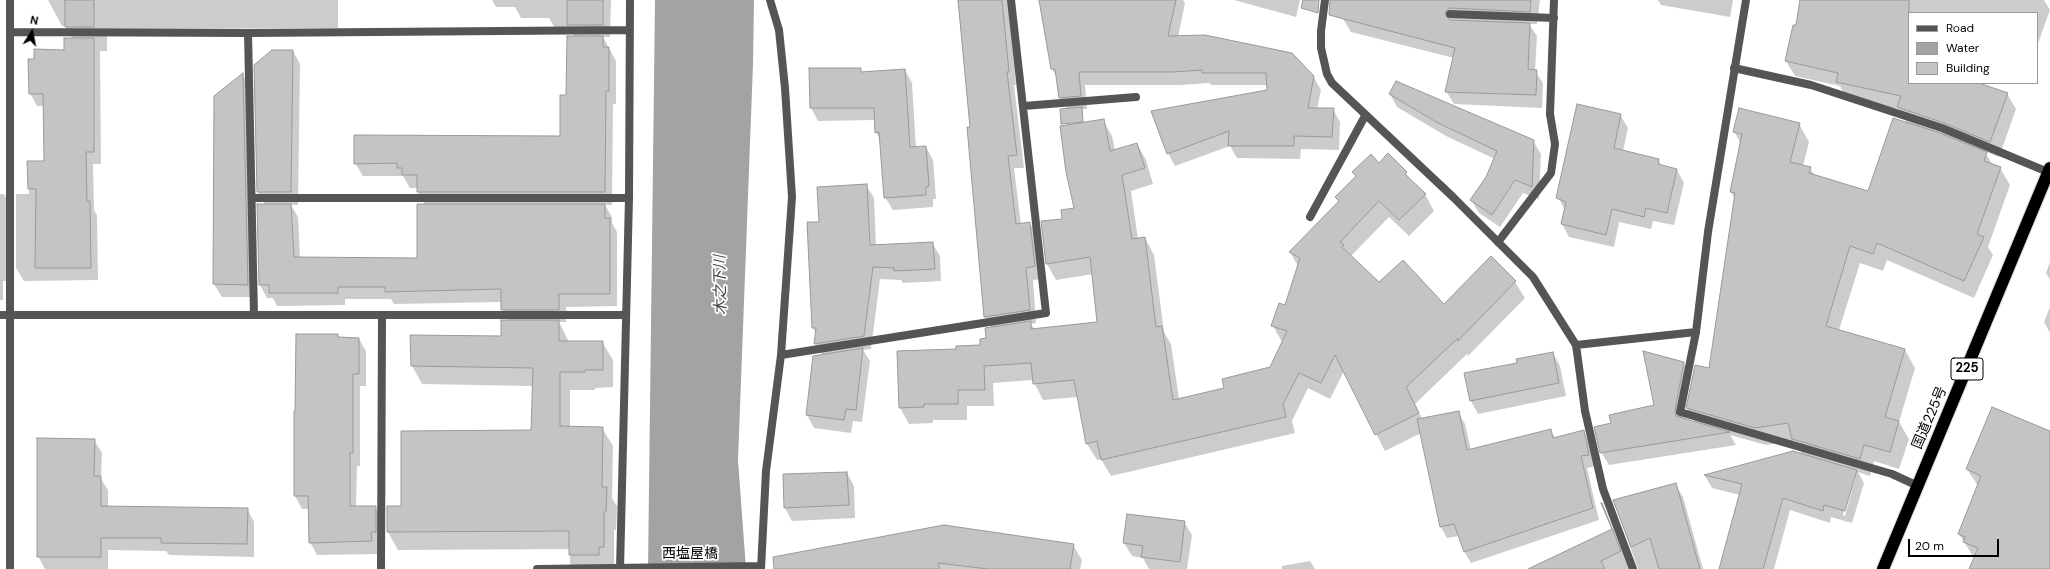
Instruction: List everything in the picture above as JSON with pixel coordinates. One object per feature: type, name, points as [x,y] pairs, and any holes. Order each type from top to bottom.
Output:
[{"type":"highway","name":"国道225号","points":[[1883,569],[2049,170]]},
{"type":"street","points":[[10,0],[10,569]]},
{"type":"street","points":[[619,568],[629,198],[630,0]]},
{"type":"street","points":[[761,568],[766,471],[781,355],[792,197],[785,88],[779,30],[770,0]]},
{"type":"street","points":[[781,355],[1046,313],[1011,0]]},
{"type":"street","points":[[1326,0],[1321,31],[1322,48],[1327,74],[1342,94],[1533,277],[1555,308],[1576,345],[1585,411],[1603,489],[1633,569]]},
{"type":"street","points":[[1498,242],[1551,173],[1555,144],[1550,114],[1554,0]]},
{"type":"street","points":[[1746,0],[1708,232],[1696,332],[1680,412],[1892,474],[1918,486]]},
{"type":"street","points":[[1450,14],[1554,18]]},
{"type":"street","points":[[10,32],[248,33],[629,30]]},
{"type":"street","points":[[248,33],[254,315]]},
{"type":"street","points":[[1734,68],[1811,85],[1898,113],[1942,128],[2049,170]]},
{"type":"street","points":[[1024,106],[1136,97]]},
{"type":"street","points":[[1310,217],[1365,116]]},
{"type":"street","points":[[252,198],[629,198]]},
{"type":"street","points":[[0,315],[626,315]]},
{"type":"street","points":[[381,569],[382,315]]},
{"type":"street","points":[[1576,345],[1696,332]]},
{"type":"street","name":"西塩屋橋","points":[[537,569],[761,568]]},
{"type":"water","name":"木之下川","points":[[655,0],[754,0],[753,64],[738,460],[746,569],[648,569]]},
{"type":"building","points":[[65,0],[94,0],[94,27],[65,27]]},
{"type":"building","points":[[567,0],[603,0],[603,25],[567,25]]},
{"type":"building","points":[[958,0],[1002,0],[1009,72],[1007,72],[1017,155],[1008,156],[1016,224],[1030,222],[1035,266],[1026,268],[1030,310],[984,317],[967,127],[970,127]]},
{"type":"building","points":[[1039,0],[1176,0],[1168,36],[1205,35],[1292,53],[1314,76],[1308,108],[1334,108],[1332,137],[1294,136],[1294,146],[1228,146],[1229,131],[1167,154],[1151,111],[1267,90],[1266,73],[1202,73],[1202,70],[1173,72],[1079,72],[1081,96],[1059,98],[1055,69],[1051,69]]},
{"type":"building","points":[[1303,0],[1319,0],[1318,13],[1301,8]]},
{"type":"building","points":[[1330,0],[1531,0],[1530,12],[1450,8],[1445,14],[1450,20],[1530,23],[1528,69],[1537,70],[1536,95],[1445,92],[1455,48],[1329,15]]},
{"type":"building","points":[[1800,0],[1909,0],[1908,84],[1982,84],[2008,93],[1990,142],[1944,123],[1897,107],[1901,96],[1836,82],[1838,73],[1785,61],[1793,25],[1796,25]]},
{"type":"building","points":[[567,36],[603,36],[603,47],[609,47],[609,91],[606,91],[605,192],[417,192],[417,175],[402,175],[402,168],[397,168],[397,163],[354,164],[354,135],[560,136],[560,95],[566,95]]},
{"type":"building","points":[[64,38],[94,38],[94,152],[86,152],[87,201],[90,201],[91,268],[35,268],[36,189],[28,189],[27,161],[44,161],[43,94],[29,94],[28,59],[34,59],[34,49],[64,50]]},
{"type":"building","points":[[272,50],[293,50],[291,192],[257,192],[254,65]]},
{"type":"building","points":[[809,68],[861,68],[861,72],[905,69],[910,147],[926,146],[929,186],[926,187],[926,195],[884,198],[879,132],[875,133],[874,108],[810,108]]},
{"type":"building","points":[[243,73],[248,285],[213,284],[214,96]]},
{"type":"building","points":[[1396,81],[1534,140],[1532,187],[1515,180],[1492,215],[1470,200],[1486,177],[1497,151],[1438,123],[1389,94]]},
{"type":"building","points":[[1577,104],[1621,114],[1614,148],[1659,159],[1658,164],[1677,169],[1667,213],[1646,208],[1644,217],[1612,209],[1606,235],[1561,224],[1566,202],[1556,198]]},
{"type":"building","points":[[1082,107],[1083,122],[1061,124],[1060,109]]},
{"type":"building","points":[[1739,108],[1800,123],[1790,162],[1811,167],[1809,173],[1868,191],[1893,118],[1940,133],[1987,152],[1984,161],[2001,167],[1977,234],[1984,237],[1964,281],[1877,243],[1873,254],[1850,246],[1826,326],[1905,349],[1885,417],[1899,421],[1890,452],[1864,445],[1860,459],[1792,439],[1788,423],[1755,428],[1686,408],[1695,365],[1709,368],[1735,193],[1730,192],[1742,134],[1733,132]]},
{"type":"building","points":[[1104,119],[1110,151],[1137,143],[1145,168],[1122,175],[1132,239],[1145,237],[1156,327],[1162,326],[1173,400],[1224,388],[1222,379],[1270,367],[1287,331],[1271,326],[1279,303],[1285,305],[1300,258],[1289,252],[1339,201],[1335,197],[1356,176],[1352,172],[1371,154],[1379,163],[1388,153],[1407,172],[1405,174],[1426,194],[1399,220],[1379,201],[1340,242],[1344,245],[1342,247],[1379,282],[1403,260],[1444,304],[1491,256],[1516,281],[1458,341],[1458,338],[1406,387],[1419,413],[1375,435],[1335,355],[1321,383],[1299,373],[1283,404],[1286,417],[1101,460],[1097,441],[1086,444],[1074,380],[1033,384],[1031,363],[984,366],[985,390],[958,390],[958,404],[924,404],[924,407],[899,408],[897,351],[956,349],[956,346],[980,345],[980,339],[986,338],[985,328],[1031,321],[1031,329],[1097,322],[1090,257],[1046,264],[1041,221],[1062,219],[1061,210],[1074,208],[1066,172],[1060,126]]},
{"type":"building","points":[[867,184],[870,245],[933,242],[935,269],[894,271],[894,268],[873,267],[864,336],[814,344],[816,328],[812,328],[807,222],[819,222],[817,187]]},
{"type":"building","points":[[257,204],[291,204],[294,257],[417,258],[417,204],[605,204],[605,218],[610,218],[610,294],[559,294],[559,310],[501,310],[501,289],[385,292],[385,287],[338,287],[338,293],[269,293],[269,285],[259,285]]},
{"type":"building","points":[[501,320],[559,320],[559,341],[603,341],[603,370],[560,372],[560,426],[603,427],[602,487],[607,487],[606,512],[604,512],[604,547],[599,547],[599,555],[569,555],[569,531],[387,532],[387,506],[401,506],[401,431],[531,430],[533,368],[411,366],[410,335],[501,336]]},
{"type":"building","points":[[296,334],[338,334],[338,337],[359,338],[359,374],[353,374],[353,453],[350,453],[350,506],[376,506],[376,532],[371,532],[372,541],[309,543],[308,496],[294,496]]},
{"type":"building","points":[[863,348],[856,410],[846,409],[844,420],[806,415],[813,356]]},
{"type":"building","points":[[1643,351],[1684,362],[1675,411],[1676,416],[1730,432],[1600,453],[1594,427],[1611,423],[1609,415],[1654,405]]},
{"type":"building","points":[[1553,352],[1559,383],[1470,401],[1464,373],[1517,363],[1516,359]]},
{"type":"building","points":[[1992,407],[2050,431],[2050,569],[1969,569],[1978,548],[1963,542],[1965,537],[1958,534],[1981,476],[1966,469]]},
{"type":"building","points":[[1459,411],[1467,450],[1551,429],[1553,438],[1584,430],[1589,455],[1581,456],[1593,508],[1464,552],[1454,524],[1440,527],[1417,419]]},
{"type":"building","points":[[37,438],[95,439],[94,476],[101,476],[101,506],[248,508],[247,544],[161,543],[161,538],[101,538],[101,557],[37,557]]},
{"type":"building","points":[[1793,451],[1857,470],[1845,511],[1824,505],[1823,511],[1783,498],[1763,569],[1719,569],[1742,484],[1704,475]]},
{"type":"building","points":[[847,472],[849,505],[784,508],[783,474]]},
{"type":"building","points":[[1676,483],[1700,569],[1659,569],[1650,538],[1631,547],[1613,500]]},
{"type":"building","points":[[1602,503],[1621,551],[1601,561],[1605,569],[1528,569],[1612,529]]},
{"type":"building","points":[[1127,514],[1185,521],[1180,562],[1141,557],[1143,546],[1123,543]]},
{"type":"building","points":[[944,525],[1074,544],[1070,569],[988,569],[938,563],[940,569],[774,569],[773,557]]}]
